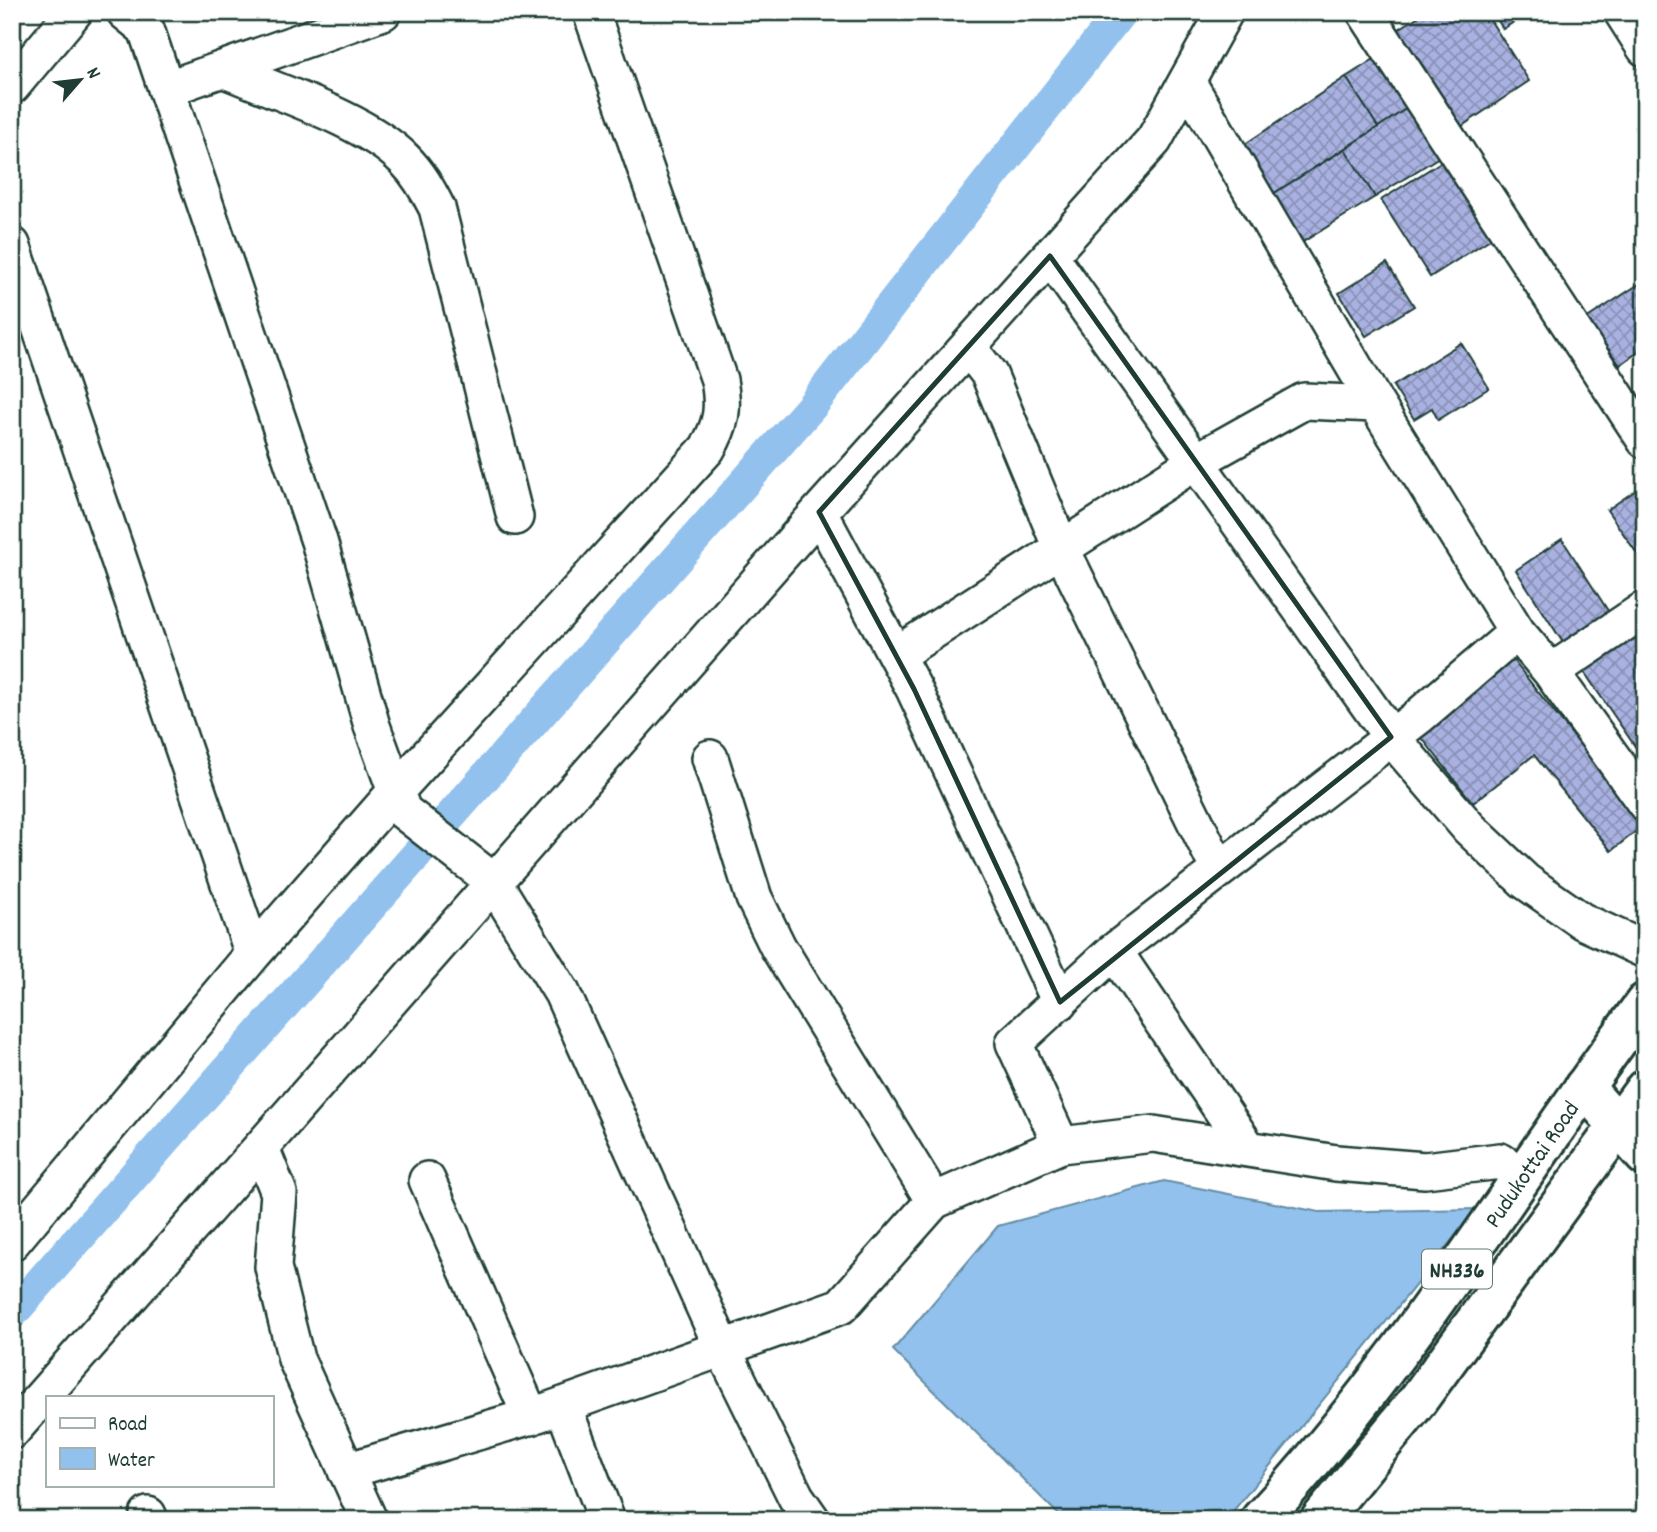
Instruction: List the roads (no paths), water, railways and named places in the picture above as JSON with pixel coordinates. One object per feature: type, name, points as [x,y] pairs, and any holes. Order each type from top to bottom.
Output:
[{"type":"main road","name":"Pudukottai Road","points":[[1260,1520],[1302,1475],[1367,1395],[1584,1087],[1643,1008]]},
{"type":"main road","points":[[1584,1087],[1645,1156]]},
{"type":"main road","name":"Pudukottai Road","points":[[1328,1517],[1418,1400],[1645,1089]]},
{"type":"street","points":[[12,86],[74,12]]},
{"type":"street","points":[[125,12],[146,29],[319,541],[372,726],[400,801],[483,874],[562,993],[723,1349],[796,1497],[811,1520]]},
{"type":"street","points":[[166,89],[383,12]]},
{"type":"street","points":[[12,1242],[253,954],[400,801],[707,449],[719,429],[724,408],[719,380],[591,12]]},
{"type":"street","points":[[12,1431],[261,1148],[483,874],[819,512],[1154,140],[1224,12]]},
{"type":"street","points":[[1365,12],[1645,440]]},
{"type":"street","points":[[1622,12],[1645,48]]},
{"type":"street","points":[[223,69],[377,138],[404,159],[424,182],[436,208],[515,517]]},
{"type":"street","points":[[1187,81],[1376,404],[1517,632],[1551,672],[1645,803]]},
{"type":"street","points":[[12,245],[253,954]]},
{"type":"street","points":[[1050,256],[1391,737],[1469,828],[1525,881],[1582,921],[1645,950]]},
{"type":"street","points":[[968,347],[989,374],[1061,548],[1219,870]]},
{"type":"street","points":[[896,655],[1197,461],[1304,401],[1376,404]]},
{"type":"street","points":[[819,512],[896,655],[1060,1002]]},
{"type":"street","points":[[1551,672],[1645,609]]},
{"type":"street","points":[[1061,1144],[1014,1043],[1114,951],[1391,737],[1517,632]]},
{"type":"street","points":[[710,758],[754,898],[778,947],[934,1201]]},
{"type":"street","points":[[1114,951],[1247,1147]]},
{"type":"street","points":[[346,1471],[547,1411],[841,1306],[934,1201],[1061,1144],[1153,1133],[1336,1163],[1425,1170],[1500,1161],[1523,1176]]},
{"type":"street","points":[[261,1148],[279,1193],[273,1267],[296,1359],[369,1520]]},
{"type":"street","points":[[427,1180],[607,1520]]},
{"type":"street","points":[[1302,1475],[1328,1517]]},
{"type":"water","points":[[1164,1181],[1319,1212],[1477,1209],[1226,1520],[1064,1520],[893,1350],[998,1226]]},
{"type":"waterway","points":[[12,1314],[811,407],[1121,12]]}]
